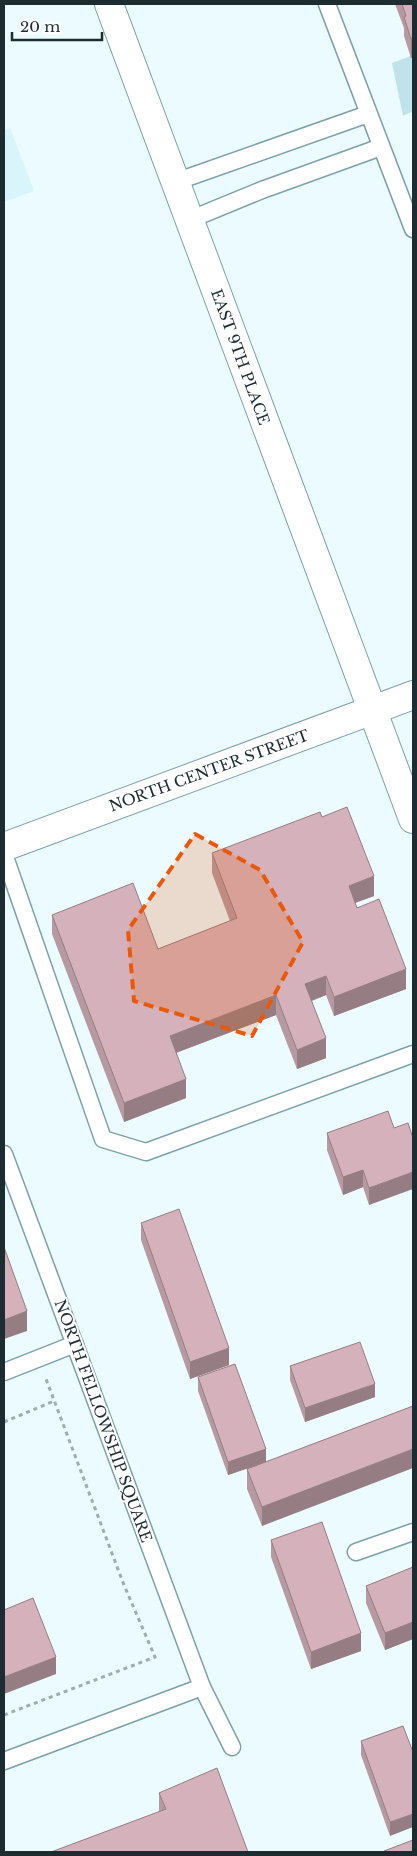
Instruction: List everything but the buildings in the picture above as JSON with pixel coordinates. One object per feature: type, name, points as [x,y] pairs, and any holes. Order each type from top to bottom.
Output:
[{"type":"street","name":"EAST 9TH PLACE","points":[[109,4],[413,819]]},
{"type":"street","name":"NORTH CENTER STREET","points":[[4,847],[413,695]]},
{"type":"lane","points":[[327,4],[413,229]]},
{"type":"lane","points":[[175,182],[368,114]]},
{"type":"lane","points":[[189,220],[262,190],[381,147]]},
{"type":"lane","points":[[4,854],[104,1139],[146,1152],[413,1054]]},
{"type":"lane","name":"NORTH FELLOWSHIP SQUARE","points":[[4,1154],[202,1687],[232,1747]]},
{"type":"lane","points":[[4,1372],[75,1344]]},
{"type":"lane","points":[[356,1552],[413,1532]]},
{"type":"lane","points":[[4,1761],[202,1687]]},
{"type":"path","points":[[4,1714],[154,1657],[124,1585],[38,1358]]},
{"type":"path","points":[[4,1422],[54,1401]]},
{"type":"highlighted area","points":[[195,834],[260,870],[303,942],[252,1036],[134,1001],[128,930]]},
{"type":"shaded area","points":[[413,55],[413,111],[403,116],[392,63]]},
{"type":"shaded area","points":[[10,128],[34,191],[4,202],[4,131]]}]
